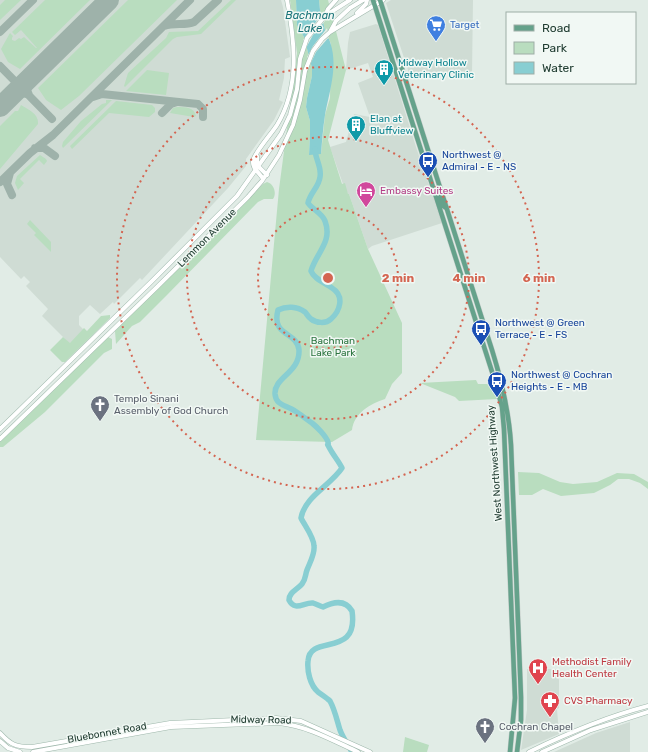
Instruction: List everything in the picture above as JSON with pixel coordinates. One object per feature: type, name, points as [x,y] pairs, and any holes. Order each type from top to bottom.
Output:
[{"type":"main road","points":[[263,179],[253,165],[253,161],[281,117],[291,90],[294,52],[287,0]]},
{"type":"main road","points":[[324,16],[336,0]]},
{"type":"main road","name":"Lemmon Avenue","points":[[0,429],[233,201],[266,157],[281,134],[291,112],[300,59],[304,46],[312,31],[324,16],[350,0]]},
{"type":"main road","points":[[356,15],[366,4],[367,0]]},
{"type":"main road","points":[[329,32],[374,2],[381,0]]},
{"type":"main road","name":"West Northwest Highway","points":[[381,0],[393,42],[502,380],[507,406],[510,428],[513,488],[521,697],[517,752]]},
{"type":"main road","name":"Lemmon Avenue","points":[[0,439],[157,288],[248,197],[263,179],[281,151],[293,125],[300,100],[307,64],[316,46],[343,13],[361,1]]},
{"type":"main road","name":"West Northwest Highway","points":[[374,2],[496,381],[502,406],[514,663],[514,712],[510,752]]},
{"type":"main road","points":[[387,45],[393,42]]},
{"type":"main road","points":[[418,141],[425,139]]},
{"type":"main road","points":[[258,152],[260,158],[266,157]]},
{"type":"main road","points":[[257,169],[266,175]]},
{"type":"main road","points":[[435,193],[438,195],[443,206],[447,208]]},
{"type":"main road","points":[[446,227],[452,225]]},
{"type":"main road","points":[[151,282],[157,288]]},
{"type":"main road","points":[[465,286],[471,285]]},
{"type":"main road","points":[[481,336],[487,334]]},
{"type":"main road","points":[[496,381],[502,380]]},
{"type":"main road","points":[[504,429],[510,428]]},
{"type":"main road","points":[[506,489],[513,488]]},
{"type":"main road","points":[[514,663],[520,663]]},
{"type":"main road","points":[[514,678],[517,683],[518,695],[521,697]]},
{"type":"main road","points":[[529,752],[588,725],[615,715],[648,706]]},
{"type":"main road","points":[[542,752],[591,730],[648,712]]},
{"type":"main road","name":"Midway Road","points":[[171,725],[242,719],[286,718],[301,721],[370,752]]},
{"type":"main road","name":"Midway Road","points":[[171,725],[291,724],[308,729],[358,752]]},
{"type":"main road","name":"Bluebonnet Road","points":[[0,733],[11,744],[20,747],[32,747],[171,725]]},
{"type":"main road","name":"Bluebonnet Road","points":[[33,752],[171,725]]},
{"type":"main road","points":[[588,725],[591,730]]},
{"type":"main road","points":[[557,738],[560,744]]},
{"type":"main road","points":[[0,741],[9,752]]},
{"type":"main road","points":[[5,746],[20,752]]},
{"type":"shaded area","points":[[0,0],[281,0],[283,7],[290,57],[285,59],[284,78],[279,100],[283,102],[274,120],[246,159],[246,166],[228,188],[142,280],[140,278],[114,304],[113,302],[100,314],[90,305],[79,316],[79,325],[84,330],[70,344],[42,316],[48,309],[26,286],[30,282],[24,276],[21,279],[0,257]]},
{"type":"shaded area","points":[[391,0],[473,0],[472,74],[409,73],[386,3]]},
{"type":"shaded area","points":[[376,24],[378,25],[416,147],[442,223],[372,246],[368,249],[349,194],[343,184],[330,147],[346,142],[354,114],[370,117],[358,83],[373,77],[368,63],[346,70],[350,32]]},
{"type":"shaded area","points":[[527,669],[559,669],[559,708],[557,709],[559,734],[521,750],[527,710]]},
{"type":"shaded area","points":[[630,722],[630,752],[554,752],[596,733]]},
{"type":"green space","points":[[5,0],[21,0],[0,20],[0,5]]},
{"type":"green space","points":[[45,0],[90,0],[20,69],[8,62],[1,49],[10,33],[13,36],[12,40],[15,41],[24,37],[37,48],[21,30],[15,35],[12,32]]},
{"type":"green space","points":[[128,0],[177,0],[79,96],[61,110],[46,100],[38,88]]},
{"type":"green space","points":[[231,0],[236,0],[201,34],[177,37],[173,39],[125,87],[124,86],[128,73],[166,38],[169,32],[198,31]]},
{"type":"green space","name":"Bachman Lake Park","points":[[290,0],[296,0],[297,25],[304,37],[312,68],[312,76],[306,107],[310,121],[309,154],[321,154],[325,115],[330,98],[331,44],[327,38],[319,0],[328,0],[346,70],[328,140],[342,184],[345,183],[368,249],[402,323],[402,373],[392,384],[385,399],[368,407],[359,414],[353,424],[352,430],[332,442],[256,440],[279,189],[297,53]]},
{"type":"green space","points":[[147,70],[169,73],[166,95],[126,91]]},
{"type":"green space","points":[[106,100],[112,100],[63,148],[63,142],[81,121],[102,104],[106,103]]},
{"type":"green space","points":[[116,101],[152,105],[155,108],[155,112],[149,117],[109,113],[72,149],[70,146]]},
{"type":"green space","points":[[21,105],[35,115],[38,124],[0,169],[0,126],[15,111],[18,111]]},
{"type":"green space","points":[[186,107],[191,109],[196,116],[194,117],[170,113],[173,108]]},
{"type":"green space","points":[[40,155],[47,161],[44,165],[39,160],[20,179],[24,183],[18,190],[15,183],[17,176]]},
{"type":"green space","points":[[267,182],[274,189],[275,194],[273,199],[264,199],[258,202],[140,322],[132,326],[116,344],[115,331],[263,184]]},
{"type":"green space","points":[[30,220],[51,242],[51,252],[34,235],[36,233],[27,224]]},
{"type":"green space","points":[[110,315],[110,318],[65,362],[62,362],[50,350],[63,337],[70,343],[84,328],[87,331],[101,316]]},
{"type":"green space","points":[[108,337],[112,339],[112,349],[104,353],[45,412],[3,447],[0,447],[0,442]]},
{"type":"green space","points":[[476,380],[478,384],[493,384],[497,399],[459,401],[455,397],[420,383]]},
{"type":"green space","points":[[518,472],[539,473],[560,482],[573,484],[597,482],[617,473],[634,474],[648,482],[648,489],[640,483],[629,479],[618,479],[594,493],[561,496],[543,489],[532,495],[519,495]]},
{"type":"green space","points":[[405,737],[429,745],[427,752],[403,752]]},
{"type":"water","name":"Bachman Lake","points":[[296,0],[319,0],[327,38],[329,39],[332,48],[333,77],[325,115],[321,154],[309,155],[310,121],[306,107],[312,76],[312,68],[304,37],[297,25]]},
{"type":"pier","points":[[323,12],[325,21],[313,35],[306,48],[303,40]]},
{"type":"pier","points":[[327,28],[329,37],[316,52],[310,65],[307,57],[313,46]]},
{"type":"waterway","points":[[315,149],[320,170],[320,177],[308,203],[324,218],[327,228],[327,235],[323,247],[311,271],[317,279],[336,291],[339,295],[340,304],[334,316],[329,321],[324,322],[313,320],[305,312],[299,309],[288,307],[278,310],[278,325],[281,330],[294,340],[299,350],[296,364],[292,370],[278,383],[275,394],[277,401],[292,409],[312,423],[321,432],[342,468],[307,503],[303,510],[301,518],[313,539],[314,552],[305,579],[292,593],[289,600],[291,604],[297,606],[313,603],[323,607],[335,603],[342,603],[349,607],[352,611],[352,626],[348,635],[342,641],[317,648],[311,653],[308,661],[309,673],[313,686],[330,701],[341,733],[352,752]]},
{"type":"taxiway","points":[[0,32],[33,0]]},
{"type":"taxiway","points":[[0,182],[30,153],[53,135],[190,0]]},
{"type":"taxiway","points":[[164,26],[194,22],[218,0]]},
{"type":"taxiway","points":[[0,66],[52,119]]},
{"type":"taxiway","points":[[0,108],[16,94],[24,93],[29,95],[27,91],[27,84],[39,70]]},
{"type":"taxiway","points":[[93,97],[102,94],[198,104],[203,109],[203,117]]},
{"type":"taxiway","points":[[162,113],[171,104],[177,102]]},
{"type":"taxiway","points":[[35,148],[44,148],[55,156]]},
{"type":"taxiway","points":[[10,173],[7,184],[12,195]]},
{"type":"runway","points":[[0,107],[109,0]]},
{"type":"place","name":"Target","points":[[436,42]]},
{"type":"place","name":"Midway Hollow Veterinary Clinic","points":[[384,86]]},
{"type":"place","name":"Elan at Bluffview","points":[[356,142]]},
{"type":"place","name":"Northwest @ Admiral - E - NS","points":[[428,178]]},
{"type":"place","name":"Embassy Suites","points":[[366,208]]},
{"type":"place","name":"Northwest @ Green Terrace - E - FS","points":[[481,346]]},
{"type":"place","name":"Northwest @ Cochran Heights - E - MB","points":[[497,398]]},
{"type":"place","name":"Templo Sinani Assembly of God Church","points":[[100,422]]},
{"type":"place","name":"Methodist Family Health Center","points":[[538,685]]},
{"type":"place","name":"CVS Pharmacy","points":[[550,718]]},
{"type":"place","name":"Cochran Chapel","points":[[485,744]]}]
